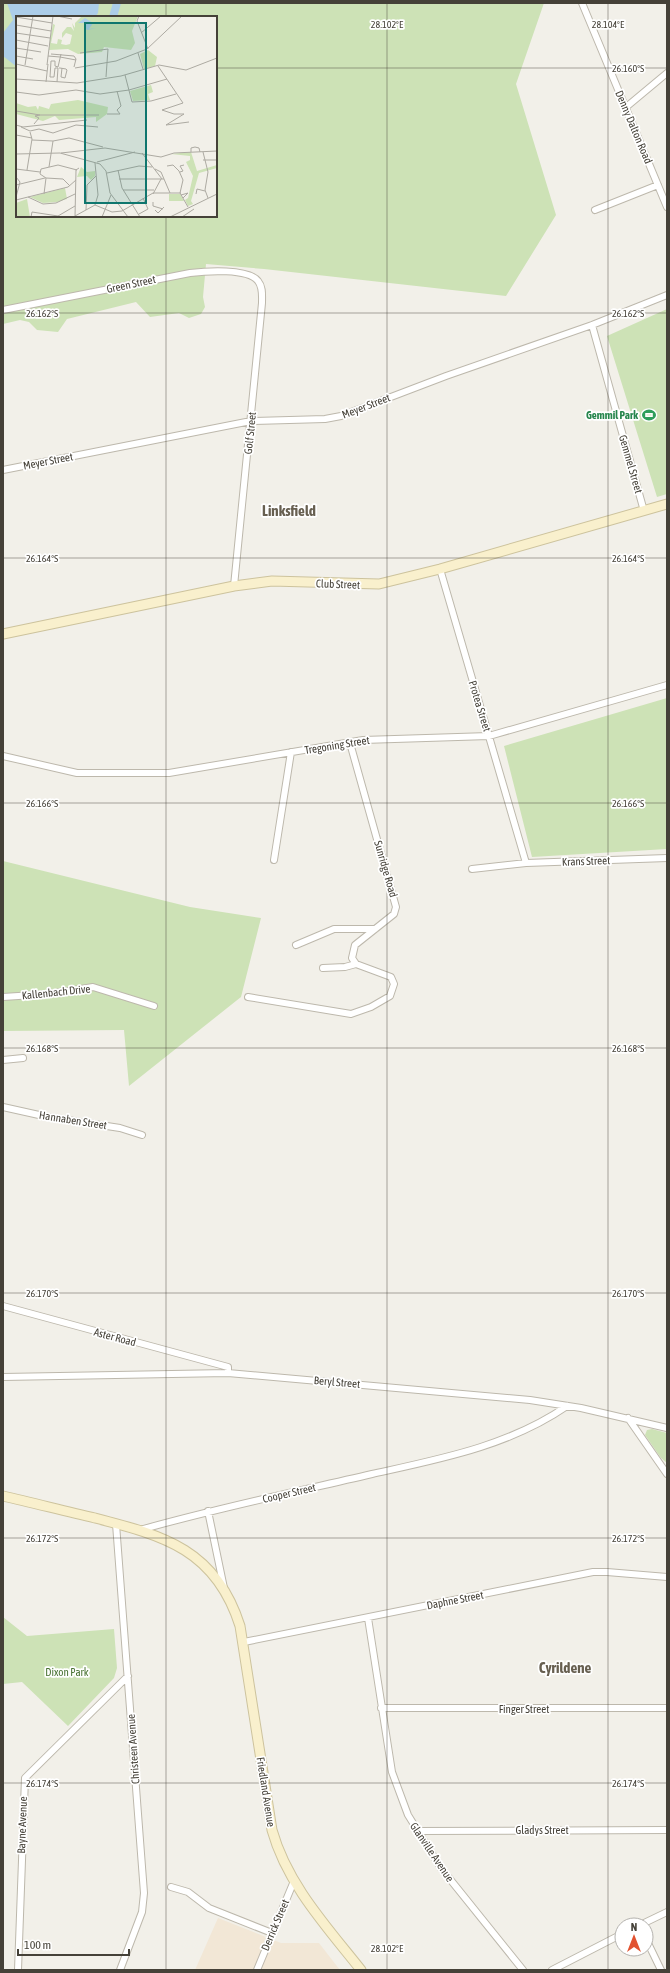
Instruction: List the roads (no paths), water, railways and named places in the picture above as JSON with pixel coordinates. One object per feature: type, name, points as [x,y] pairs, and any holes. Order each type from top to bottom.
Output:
[{"type":"main road","name":"Club Street","points":[[3,634],[234,586],[272,581],[379,584],[440,569],[667,504]]},
{"type":"main road","name":"Cooper Street","points":[[3,1496],[140,1530]]},
{"type":"main road","name":"Friedland Avenue","points":[[140,1530],[172,1542],[194,1556],[212,1574],[225,1591],[238,1619],[244,1642],[272,1830],[278,1852],[294,1881],[361,1970]]},
{"type":"street","name":"Denny Dalton Road","points":[[582,3],[667,207]]},
{"type":"street","points":[[626,108],[667,73]]},
{"type":"street","points":[[595,210],[658,185]]},
{"type":"street","name":"Green Street","points":[[3,310],[190,273],[241,273],[252,276],[258,281]]},
{"type":"street","name":"Golf Street","points":[[234,586],[262,302],[262,289],[258,281]]},
{"type":"street","name":"Meyer Street","points":[[3,470],[251,421],[325,419],[342,416],[446,376],[592,325],[667,295]]},
{"type":"street","name":"Gemmel Street","points":[[592,325],[644,510]]},
{"type":"street","name":"Protea Street","points":[[440,569],[519,844],[526,863]]},
{"type":"street","name":"Tregoning Street","points":[[3,756],[77,773],[169,773],[372,739],[489,736],[667,685]]},
{"type":"street","name":"Sunridge Road","points":[[350,743],[396,907],[394,914],[354,945],[352,958],[356,964]]},
{"type":"street","points":[[274,860],[291,752]]},
{"type":"street","name":"Krans Street","points":[[472,869],[526,863],[667,858]]},
{"type":"street","points":[[296,945],[334,929],[375,929]]},
{"type":"street","points":[[248,997],[346,1014],[356,1013],[371,1007],[390,996],[394,984],[391,977],[356,964],[345,967],[323,968]]},
{"type":"street","name":"Kallenbach Drive","points":[[3,997],[49,994],[93,988],[154,1006]]},
{"type":"street","points":[[3,1060],[23,1058]]},
{"type":"street","name":"Hannaben Street","points":[[3,1107],[48,1117],[120,1128],[142,1135]]},
{"type":"street","name":"Aster Road","points":[[3,1306],[228,1370]]},
{"type":"street","name":"Beryl Street","points":[[3,1377],[228,1370],[523,1400],[567,1406],[628,1418],[667,1428]]},
{"type":"street","name":"Cooper Street","points":[[140,1530],[208,1511],[478,1449],[518,1433],[567,1406]]},
{"type":"street","points":[[628,1418],[667,1474]]},
{"type":"street","name":"Friedland Avenue","points":[[208,1511],[225,1591]]},
{"type":"street","name":"Christeen Avenue","points":[[116,1524],[144,1894],[142,1912],[120,1970]]},
{"type":"street","name":"Daphne Street","points":[[244,1642],[593,1572],[667,1577]]},
{"type":"street","name":"Glanville Avenue","points":[[368,1618],[381,1708],[394,1778],[408,1815],[445,1873],[523,1970]]},
{"type":"street","name":"Bayne Avenue","points":[[18,1970],[25,1778],[128,1676]]},
{"type":"street","name":"Finger Street","points":[[381,1708],[667,1708]]},
{"type":"street","name":"Gladys Street","points":[[417,1831],[667,1830]]},
{"type":"street","name":"Derrick Street","points":[[257,1970],[294,1881]]},
{"type":"street","points":[[171,1887],[188,1892],[209,1908],[272,1933]]},
{"type":"street","points":[[654,1918],[667,1912]]},
{"type":"street","points":[[552,1970],[614,1938]]},
{"type":"street","points":[[654,1956],[661,1970]]},
{"type":"water","points":[[7,3],[99,3],[98,13],[96,16],[16,16],[16,66],[3,56],[3,33],[13,20]]},
{"type":"waterway","points":[[113,16],[117,3]]},
{"type":"place","name":"Gemmil Park","points":[[649,415]]},
{"type":"district","name":"Linksfield","points":[[289,511]]},
{"type":"district","name":"Cyrildene","points":[[565,1668]]},
{"type":"park label","name":"Dixon Park","points":[[67,1672]]}]
